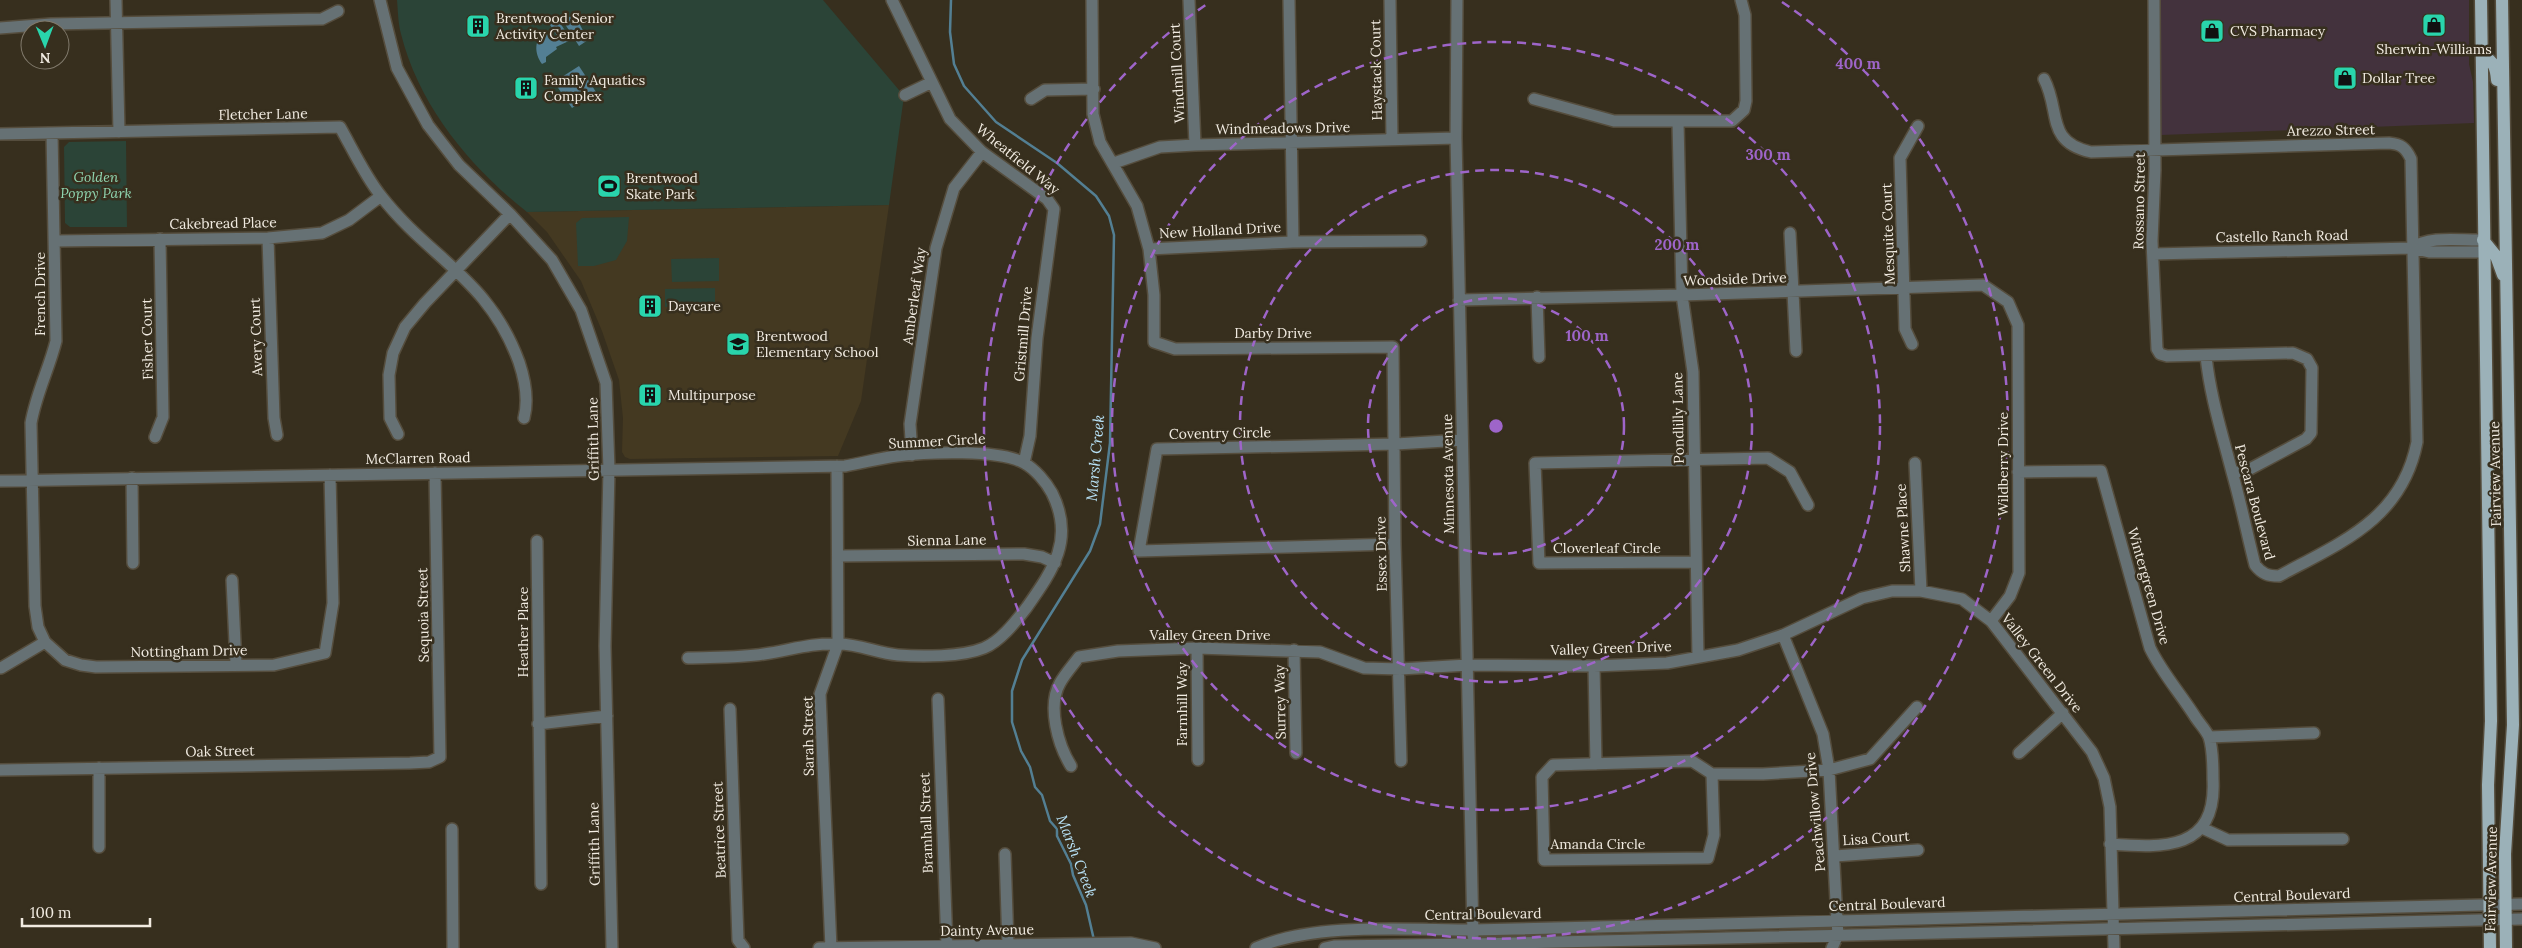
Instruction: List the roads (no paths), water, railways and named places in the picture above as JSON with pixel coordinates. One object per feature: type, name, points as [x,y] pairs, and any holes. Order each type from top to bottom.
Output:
[{"type":"main road","name":"Fairview Avenue","points":[[2481,0],[2491,721],[2488,785],[2490,948]]},
{"type":"main road","name":"Fairview Avenue","points":[[2502,0],[2512,725],[2505,854],[2506,948]]},
{"type":"main road","points":[[2482,55],[2490,60],[2496,68],[2497,130],[2505,140]]},
{"type":"main road","points":[[2483,246],[2496,256],[2507,292]]},
{"type":"street","points":[[116,0],[119,132]]},
{"type":"street","name":"Griffith Lane","points":[[380,0],[396,68],[428,125],[459,165],[510,214],[552,260],[581,310],[593,339],[606,383],[609,470],[606,646],[612,948]]},
{"type":"street","name":"Wheatfield Way","points":[[892,0],[930,83],[950,119],[982,152],[1048,199],[1054,209]]},
{"type":"street","points":[[1092,0],[1093,114],[1100,142],[1114,163],[1136,206],[1149,249]]},
{"type":"street","name":"Windmill Court","points":[[1189,0],[1195,145]]},
{"type":"street","points":[[1289,0],[1293,144],[1293,242]]},
{"type":"street","name":"Haystack Court","points":[[1390,0],[1392,139]]},
{"type":"street","name":"Minnesota Avenue","points":[[1457,0],[1456,138],[1473,946]]},
{"type":"street","points":[[1534,99],[1614,121],[1732,121],[1744,110],[1746,101],[1745,15],[1741,0]]},
{"type":"street","name":"Rossano Street","points":[[2154,0],[2155,149],[2153,254],[2155,343],[2160,354],[2167,356],[2206,356]]},
{"type":"street","points":[[0,28],[51,24],[322,19],[338,11]]},
{"type":"street","points":[[2044,79],[2050,95],[2056,127],[2061,135],[2072,145],[2091,152],[2155,149]]},
{"type":"street","points":[[905,95],[930,83]]},
{"type":"street","points":[[1031,99],[1044,90],[1094,89]]},
{"type":"street","name":"Pondlilly Lane","points":[[1678,122],[1682,296],[1693,372],[1698,657]]},
{"type":"street","name":"Mesquite Court","points":[[1912,344],[1906,329],[1900,158],[1918,126]]},
{"type":"street","name":"Fletcher Lane","points":[[0,134],[340,127],[381,196],[409,226],[458,270],[480,293],[511,341],[524,376],[528,405],[524,418]]},
{"type":"street","name":"French Drive","points":[[32,480],[31,423],[36,398],[50,365],[56,341],[52,133]]},
{"type":"street","name":"Windmeadows Drive","points":[[1114,163],[1160,147],[1456,138]]},
{"type":"street","name":"Arezzo Street","points":[[2155,149],[2389,143],[2402,146],[2408,151],[2411,159],[2412,248]]},
{"type":"street","name":"Amberleaf Way","points":[[912,455],[910,424],[936,248],[954,188],[982,152]]},
{"type":"street","name":"Cakebread Place","points":[[55,241],[268,238],[322,233],[349,220],[381,196]]},
{"type":"street","name":"Gristmill Drive","points":[[1024,463],[1030,436],[1037,338],[1054,209]]},
{"type":"street","points":[[398,434],[390,418],[389,375],[393,353],[405,327],[510,214]]},
{"type":"street","points":[[1790,233],[1796,351]]},
{"type":"street","name":"Avery Court","points":[[268,238],[274,418],[277,435]]},
{"type":"street","name":"Fisher Court","points":[[154,436],[163,417],[160,239]]},
{"type":"street","name":"New Holland Drive","points":[[1149,249],[1293,242],[1421,241]]},
{"type":"street","name":"Castello Ranch Road","points":[[2153,254],[2412,248],[2418,244],[2431,241],[2483,246]]},
{"type":"street","name":"Pescara Boulevard","points":[[2206,356],[2211,395],[2233,473],[2255,565],[2265,575],[2279,576],[2370,524],[2384,512],[2408,476],[2417,442],[2412,248]]},
{"type":"street","name":"Darby Drive","points":[[1149,249],[1154,295],[1154,342],[1175,349],[1393,347]]},
{"type":"street","name":"Woodside Drive","points":[[1459,300],[1682,296],[1983,285],[2008,302]]},
{"type":"street","points":[[1537,298],[1539,357]]},
{"type":"street","name":"Wildberry Drive","points":[[1991,621],[2010,596],[2019,572],[2018,325],[2008,302]]},
{"type":"street","name":"Essex Drive","points":[[1393,347],[1396,444],[1395,544],[1400,669],[1401,761]]},
{"type":"street","points":[[2206,356],[2293,354],[2307,359],[2312,368],[2311,433],[2306,439],[2258,465],[2233,473]]},
{"type":"street","name":"Coventry Circle","points":[[1395,544],[1139,551],[1157,449],[1396,444],[1462,440]]},
{"type":"street","name":"Summer Circle","points":[[688,658],[764,654],[803,645],[838,644],[897,655],[956,655],[984,648],[1005,633],[1023,612],[1055,563],[1061,547],[1062,525],[1058,505],[1049,488],[1024,463],[994,454],[912,455],[837,466]]},
{"type":"street","points":[[1694,460],[1768,458],[1790,472],[1808,505]]},
{"type":"street","name":"Cloverleaf Circle","points":[[1694,460],[1535,463],[1539,563],[1695,562]]},
{"type":"street","name":"Shawne Place","points":[[1916,464],[1921,591]]},
{"type":"street","name":"McClarren Road","points":[[0,481],[837,466]]},
{"type":"street","name":"Sarah Street","points":[[831,948],[820,694],[838,644],[837,466]]},
{"type":"street","name":"Wintergreen Drive","points":[[2018,472],[2101,471],[2150,648],[2160,669],[2184,698],[2208,737],[2213,764],[2214,800],[2202,828]]},
{"type":"street","name":"Sequoia Street","points":[[435,473],[440,757]]},
{"type":"street","name":"Nottingham Drive","points":[[32,480],[35,606],[38,627],[45,642],[65,660],[96,668],[236,664],[274,665],[325,653],[333,603],[330,475]]},
{"type":"street","points":[[132,478],[134,563]]},
{"type":"street","name":"Heather Place","points":[[538,541],[538,724],[541,884]]},
{"type":"street","name":"Sienna Lane","points":[[838,556],[1024,554],[1042,557],[1055,563]]},
{"type":"street","points":[[232,580],[236,664]]},
{"type":"street","name":"Valley Green Drive","points":[[1071,766],[1066,758],[1058,732],[1054,706],[1060,684],[1079,657],[1118,651],[1197,648],[1320,652],[1364,668],[1400,669],[1468,665],[1594,666],[1667,663],[1738,650],[1783,635],[1862,598],[1892,591],[1921,591],[1962,598],[1991,621],[2092,752],[2104,778],[2110,806],[2114,948]]},
{"type":"street","name":"Peachwillow Drive","points":[[1783,635],[1823,734],[1830,770],[1838,935],[1844,948]]},
{"type":"street","points":[[1,668],[45,642]]},
{"type":"street","name":"Farmhill Way","points":[[1197,648],[1198,760]]},
{"type":"street","name":"Surrey Way","points":[[1294,650],[1296,753]]},
{"type":"street","points":[[1594,666],[1596,764]]},
{"type":"street","name":"Bramhall Street","points":[[938,699],[947,946]]},
{"type":"street","points":[[1712,774],[1763,774],[1830,770],[1870,759],[1918,707]]},
{"type":"street","name":"Beatrice Street","points":[[730,709],[738,940],[744,948]]},
{"type":"street","points":[[2019,753],[2063,713]]},
{"type":"street","points":[[538,724],[607,716]]},
{"type":"street","points":[[2208,737],[2314,733]]},
{"type":"street","name":"Oak Street","points":[[0,770],[410,763],[429,762],[440,757]]},
{"type":"street","name":"Amanda Circle","points":[[1692,761],[1712,774],[1714,835],[1708,858],[1544,860],[1542,776],[1553,765],[1692,761]]},
{"type":"street","points":[[99,768],[99,847]]},
{"type":"street","points":[[2110,844],[2169,846],[2189,837],[2202,828],[2228,840],[2343,839]]},
{"type":"street","points":[[452,829],[453,948]]},
{"type":"street","name":"Lisa Court","points":[[1835,856],[1918,850]]},
{"type":"street","points":[[1005,854],[1008,945]]},
{"type":"street","name":"Central Boulevard","points":[[1256,948],[1291,935],[1332,931],[1473,930],[2113,913],[2275,912],[2522,904]]},
{"type":"street","name":"Central Boulevard","points":[[1325,948],[1334,946],[1473,946],[1838,935],[2522,919]]},
{"type":"street","name":"Peachwillow Drive","points":[[1832,948],[1838,935]]},
{"type":"street","name":"Dainty Avenue","points":[[819,948],[1131,943],[1155,948]]},
{"type":"water","points":[[555,15],[571,40],[556,47],[557,49],[546,57],[546,62],[542,64],[536,47],[537,42],[545,31],[551,40],[557,36],[547,20]]},
{"type":"water","points":[[571,16],[577,24],[579,23],[588,40],[579,46],[563,21]]},
{"type":"water","points":[[579,66],[596,92],[572,108],[554,82]]},
{"type":"waterway","name":"Marsh Creek","points":[[951,0],[950,32],[954,64],[964,86],[996,122],[1057,163],[1096,196],[1109,216],[1114,235],[1110,443],[1100,524],[1090,551],[1022,660],[1012,691],[1012,722],[1021,751],[1030,767],[1035,787],[1042,795],[1050,821],[1057,829],[1057,836],[1071,864],[1073,875],[1086,905],[1094,940]]},
{"type":"place","name":"Sherwin-Williams","points":[[2434,25]]},
{"type":"place","name":"Brentwood Senior Activity Center","points":[[478,26]]},
{"type":"place","name":"CVS Pharmacy","points":[[2212,31]]},
{"type":"place","name":"Dollar Tree","points":[[2345,78]]},
{"type":"place","name":"Family Aquatics Complex","points":[[526,88]]},
{"type":"place","name":"Brentwood Skate Park","points":[[609,186]]},
{"type":"place","name":"Daycare","points":[[650,306]]},
{"type":"place","name":"Brentwood Elementary School","points":[[738,344]]},
{"type":"place","name":"Multipurpose","points":[[650,395]]},
{"type":"park label","name":"Golden Poppy Park","points":[[96,186]]}]
